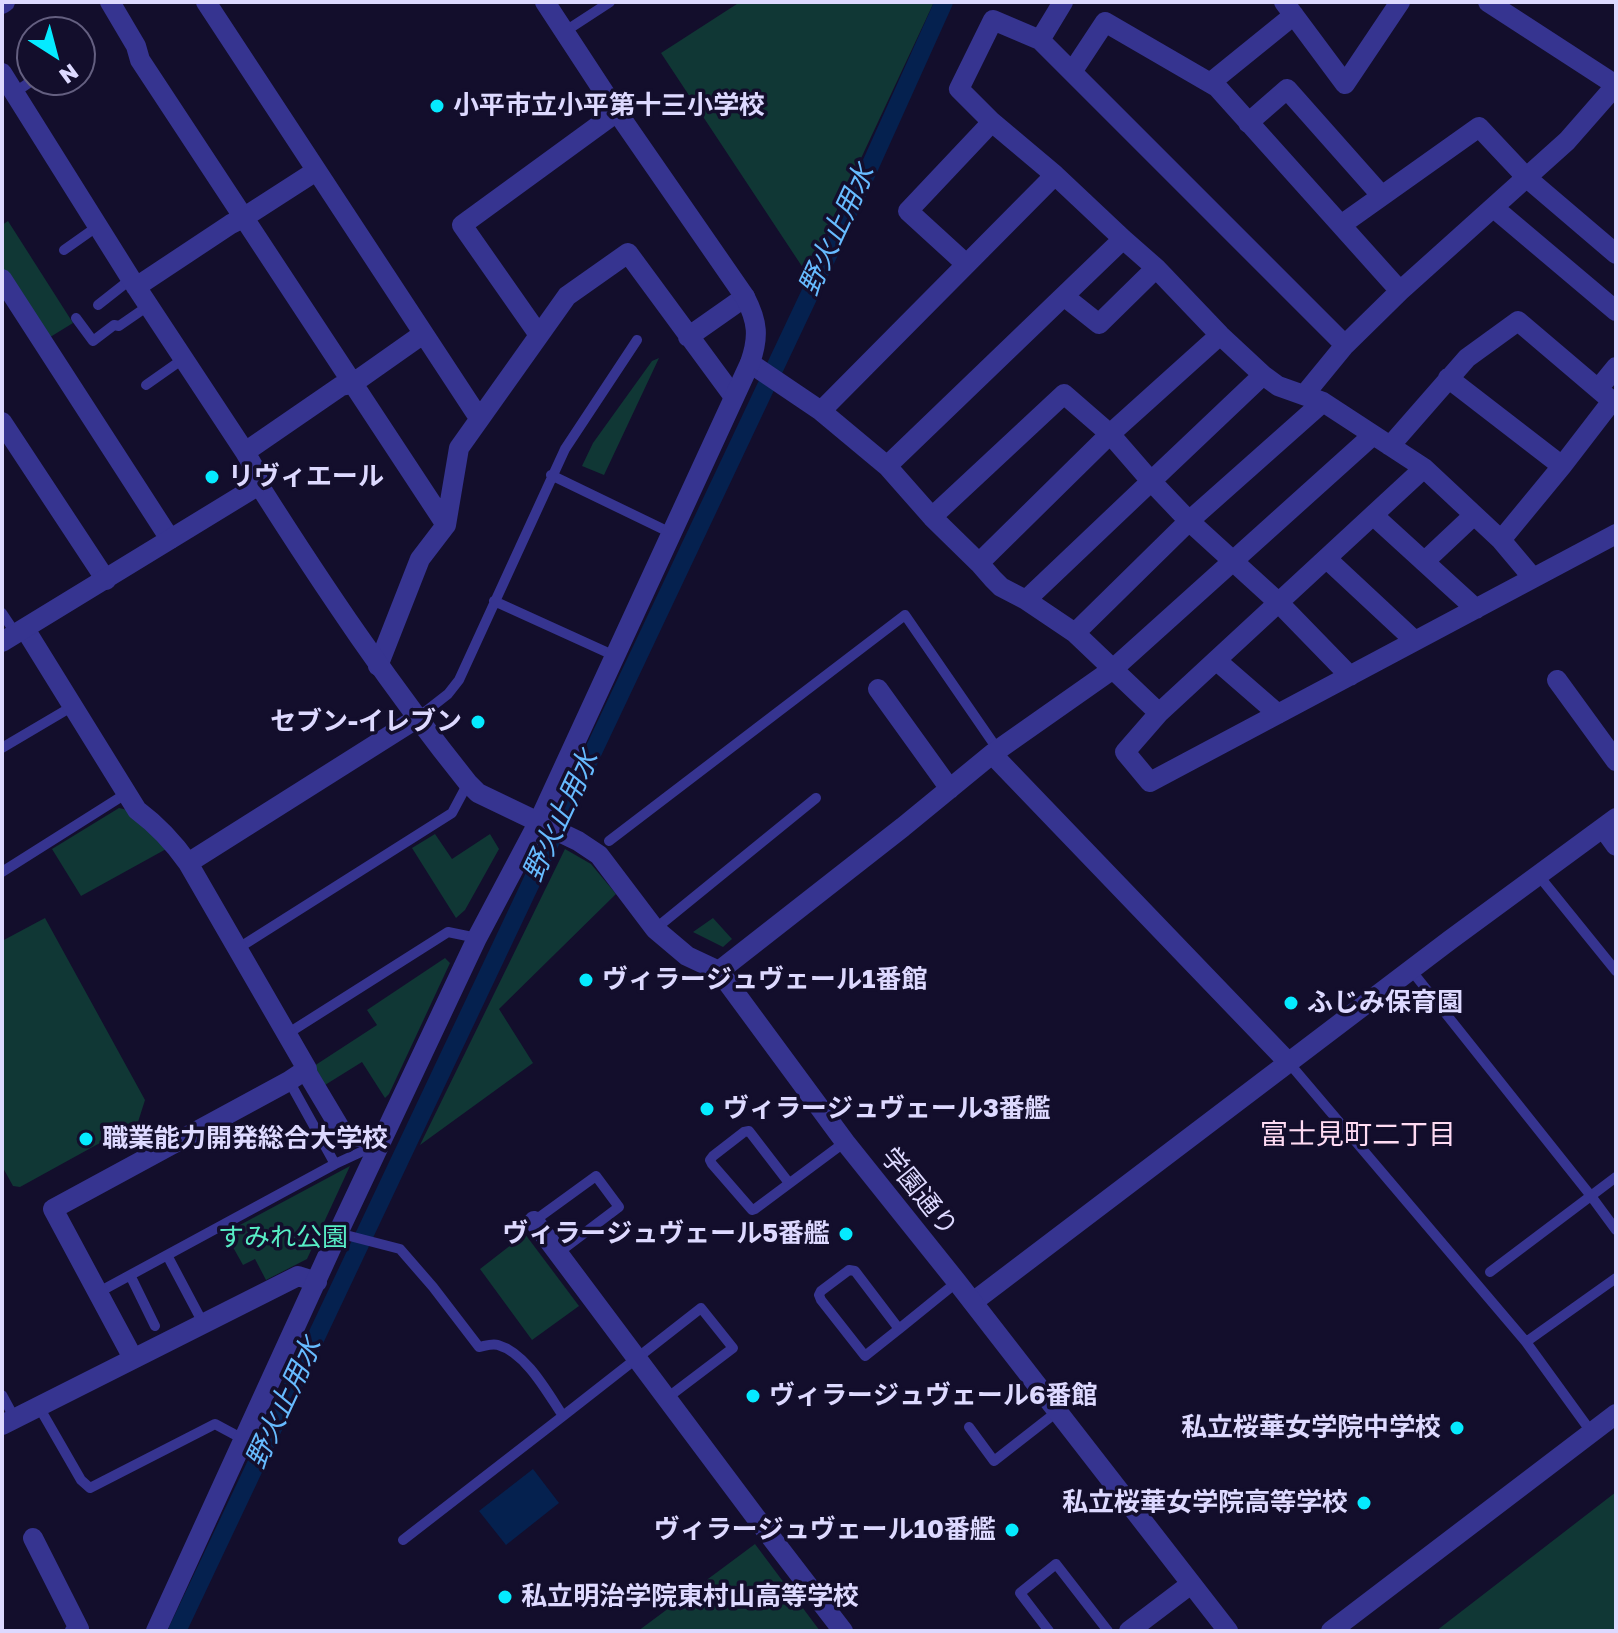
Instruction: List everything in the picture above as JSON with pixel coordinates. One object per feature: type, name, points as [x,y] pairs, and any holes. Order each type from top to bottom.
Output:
[{"type":"street","points":[[110,2],[136,46],[140,60],[446,525]]},
{"type":"street","points":[[206,2],[479,418]]},
{"type":"street","points":[[545,2],[745,297],[752,310],[764,372],[821,411],[887,466],[1001,587],[1075,633],[1159,713]]},
{"type":"street","points":[[1040,40],[1063,2]]},
{"type":"street","points":[[1210,83],[1289,9],[1345,84],[1400,2]]},
{"type":"street","points":[[1075,633],[1313,398],[1345,345],[1400,291],[1567,141],[1616,85],[1488,2]]},
{"type":"street","points":[[1345,345],[1040,40],[993,20],[959,89],[1156,268],[1263,375],[1278,386],[1313,398],[1424,468],[1501,540],[1533,578]]},
{"type":"street","points":[[1072,72],[1105,22],[1217,87],[1400,291]]},
{"type":"street","name":"学園通り","points":[[2,73],[148,306],[245,452],[256,471],[259,485],[338,609],[416,719],[478,793],[578,841],[599,855],[655,929],[687,956],[719,971],[845,1142],[1228,1631]]},
{"type":"street","points":[[1248,123],[1287,89],[1381,195]]},
{"type":"street","points":[[539,335],[462,225],[617,112]]},
{"type":"street","points":[[966,264],[908,211],[992,122]]},
{"type":"street","points":[[1341,225],[1479,127],[1527,178],[1616,254]]},
{"type":"street","points":[[134,283],[316,171]]},
{"type":"street","points":[[821,411],[1055,175]]},
{"type":"street","points":[[1494,208],[1616,311]]},
{"type":"street","points":[[887,466],[1123,239]]},
{"type":"street","points":[[378,666],[420,559],[446,525],[459,448],[567,296],[628,253],[734,397]]},
{"type":"street","points":[[1065,297],[1099,324],[1156,268]]},
{"type":"street","points":[[2,279],[170,539]]},
{"type":"street","points":[[688,337],[745,297]]},
{"type":"street","points":[[719,971],[995,752],[1113,669],[1233,562],[1381,440],[1467,358],[1518,321],[1612,401],[1501,540]]},
{"type":"street","points":[[245,452],[341,386],[352,384],[423,334]]},
{"type":"street","points":[[979,563],[1110,434],[1220,335]]},
{"type":"street","points":[[1598,389],[1616,367]]},
{"type":"street","points":[[156,1631],[477,938],[543,826],[615,656],[734,397],[764,372]]},
{"type":"street","points":[[1026,600],[1263,375]]},
{"type":"street","points":[[1448,378],[1562,466]]},
{"type":"street","points":[[932,517],[1064,394],[1110,434],[1189,521],[1279,603],[1350,676]]},
{"type":"street","points":[[2,422],[106,580]]},
{"type":"street","points":[[1424,468],[1159,713],[1125,752],[1150,782],[1616,534]]},
{"type":"street","points":[[133,1358],[53,1209],[307,1069],[178,848],[137,810],[73,706],[14,635],[259,485]]},
{"type":"street","points":[[1424,562],[1474,515]]},
{"type":"street","points":[[1374,516],[1476,609]]},
{"type":"street","points":[[1327,559],[1415,641]]},
{"type":"street","points":[[1217,661],[1278,714]]},
{"type":"street","points":[[1557,680],[1616,761]]},
{"type":"street","points":[[878,689],[950,789]]},
{"type":"street","points":[[188,863],[416,719]]},
{"type":"street","points":[[995,752],[1289,1063]]},
{"type":"street","points":[[973,1302],[1609,823],[1616,846]]},
{"type":"street","points":[[298,1076],[343,1133],[381,1142]]},
{"type":"street","points":[[534,1221],[843,1631]]},
{"type":"street","points":[[8,1422],[298,1276],[317,1282]]},
{"type":"street","points":[[1331,1631],[1616,1414]]},
{"type":"street","points":[[33,1538],[79,1629],[75,1631]]},
{"type":"street","points":[[1129,1631],[1191,1584]]},
{"type":"lane","points":[[564,32],[610,2]]},
{"type":"lane","points":[[64,250],[98,226]]},
{"type":"lane","points":[[98,305],[134,283]]},
{"type":"lane","points":[[76,318],[93,341],[148,306]]},
{"type":"lane","points":[[416,719],[448,694],[459,680],[551,475],[637,340]]},
{"type":"lane","points":[[146,385],[183,359]]},
{"type":"lane","points":[[551,475],[671,533]]},
{"type":"lane","points":[[494,601],[615,656]]},
{"type":"lane","points":[[2,613],[14,635]]},
{"type":"lane","points":[[609,841],[905,615],[995,752]]},
{"type":"lane","points":[[2,748],[73,706]]},
{"type":"lane","points":[[237,949],[452,813],[468,783]]},
{"type":"lane","points":[[2,872],[127,793]]},
{"type":"lane","points":[[655,929],[816,798]]},
{"type":"lane","points":[[1539,876],[1616,971]]},
{"type":"lane","points":[[287,1034],[448,932],[477,938]]},
{"type":"lane","points":[[1411,970],[1616,1230]]},
{"type":"lane","points":[[1289,1063],[1526,1342],[1592,1433]]},
{"type":"lane","points":[[298,1076],[335,1164]]},
{"type":"lane","points":[[789,1183],[749,1131],[710,1160],[752,1210],[789,1183],[845,1142]]},
{"type":"lane","points":[[99,1292],[381,1142]]},
{"type":"lane","points":[[534,1221],[596,1176],[619,1207],[558,1253]]},
{"type":"lane","points":[[1490,1272],[1616,1177]]},
{"type":"lane","points":[[338,1233],[400,1249],[479,1347],[495,1344],[514,1353],[539,1380],[563,1416]]},
{"type":"lane","points":[[167,1255],[203,1323]]},
{"type":"lane","points":[[899,1329],[855,1271],[843,1273],[819,1295],[865,1356],[899,1329],[957,1282]]},
{"type":"lane","points":[[130,1275],[155,1326]]},
{"type":"lane","points":[[1526,1342],[1616,1278]]},
{"type":"lane","points":[[403,1540],[701,1308],[733,1348],[667,1398]]},
{"type":"lane","points":[[2,1395],[8,1422]]},
{"type":"lane","points":[[39,1407],[81,1480],[90,1488],[215,1424],[243,1439]]},
{"type":"lane","points":[[969,1427],[994,1461],[1058,1411]]},
{"type":"lane","points":[[1049,1631],[1020,1593],[1056,1564],[1108,1631]]},
{"type":"green space","points":[[740,2],[934,2],[807,274],[661,53]]},
{"type":"green space","points":[[8,221],[73,323],[47,339],[2,268],[2,225]]},
{"type":"green space","points":[[659,358],[604,475],[582,466],[593,443],[652,361]]},
{"type":"green space","points":[[119,808],[132,811],[168,848],[81,896],[52,849]]},
{"type":"green space","points":[[435,834],[452,859],[490,834],[499,849],[465,910],[456,918],[412,848]]},
{"type":"green space","points":[[565,849],[591,864],[616,894],[499,1009],[533,1063],[420,1145]]},
{"type":"green space","points":[[45,918],[145,1100],[138,1122],[20,1187],[13,1186],[2,1166],[2,941]]},
{"type":"green space","points":[[713,918],[732,939],[723,947],[693,932]]},
{"type":"green space","points":[[445,958],[450,963],[389,1094],[385,1098],[362,1062],[325,1085],[314,1066],[377,1025],[367,1010]]},
{"type":"green space","name":"すみれ公園","points":[[350,1166],[307,1259],[266,1280],[255,1259],[243,1265],[225,1233]]},
{"type":"green space","points":[[525,1234],[579,1306],[532,1340],[480,1269]]},
{"type":"green space","points":[[1616,1492],[1616,1631],[1436,1631]]},
{"type":"green space","points":[[755,1544],[820,1631],[638,1631]]},
{"type":"water","points":[[533,1469],[559,1503],[506,1545],[479,1511]]},
{"type":"waterway","name":"野火止用水","points":[[177,1631],[866,175],[944,2]]},
{"type":"place","name":"小平市立小平第十三小学校","points":[[437,106]]},
{"type":"place","name":"リヴィエール","points":[[212,477]]},
{"type":"place","name":"セブン-イレブン","points":[[478,722]]},
{"type":"place","name":"ヴィラージュヴェール1番館","points":[[586,980]]},
{"type":"place","name":"ふじみ保育園","points":[[1291,1003]]},
{"type":"place","name":"ヴィラージュヴェール3番艦","points":[[707,1109]]},
{"type":"place","name":"職業能力開発総合大学校","points":[[86,1139]]},
{"type":"place","name":"ヴィラージュヴェール5番艦","points":[[846,1234]]},
{"type":"place","name":"ヴィラージュヴェール6番館","points":[[753,1396]]},
{"type":"place","name":"私立桜華女学院中学校","points":[[1457,1428]]},
{"type":"place","name":"私立桜華女学院高等学校","points":[[1364,1503]]},
{"type":"place","name":"ヴィラージュヴェール10番艦","points":[[1012,1530]]},
{"type":"place","name":"私立明治学院東村山高等学校","points":[[505,1597]]},
{"type":"district","name":"富士見町二丁目","points":[[1358,1135]]}]
